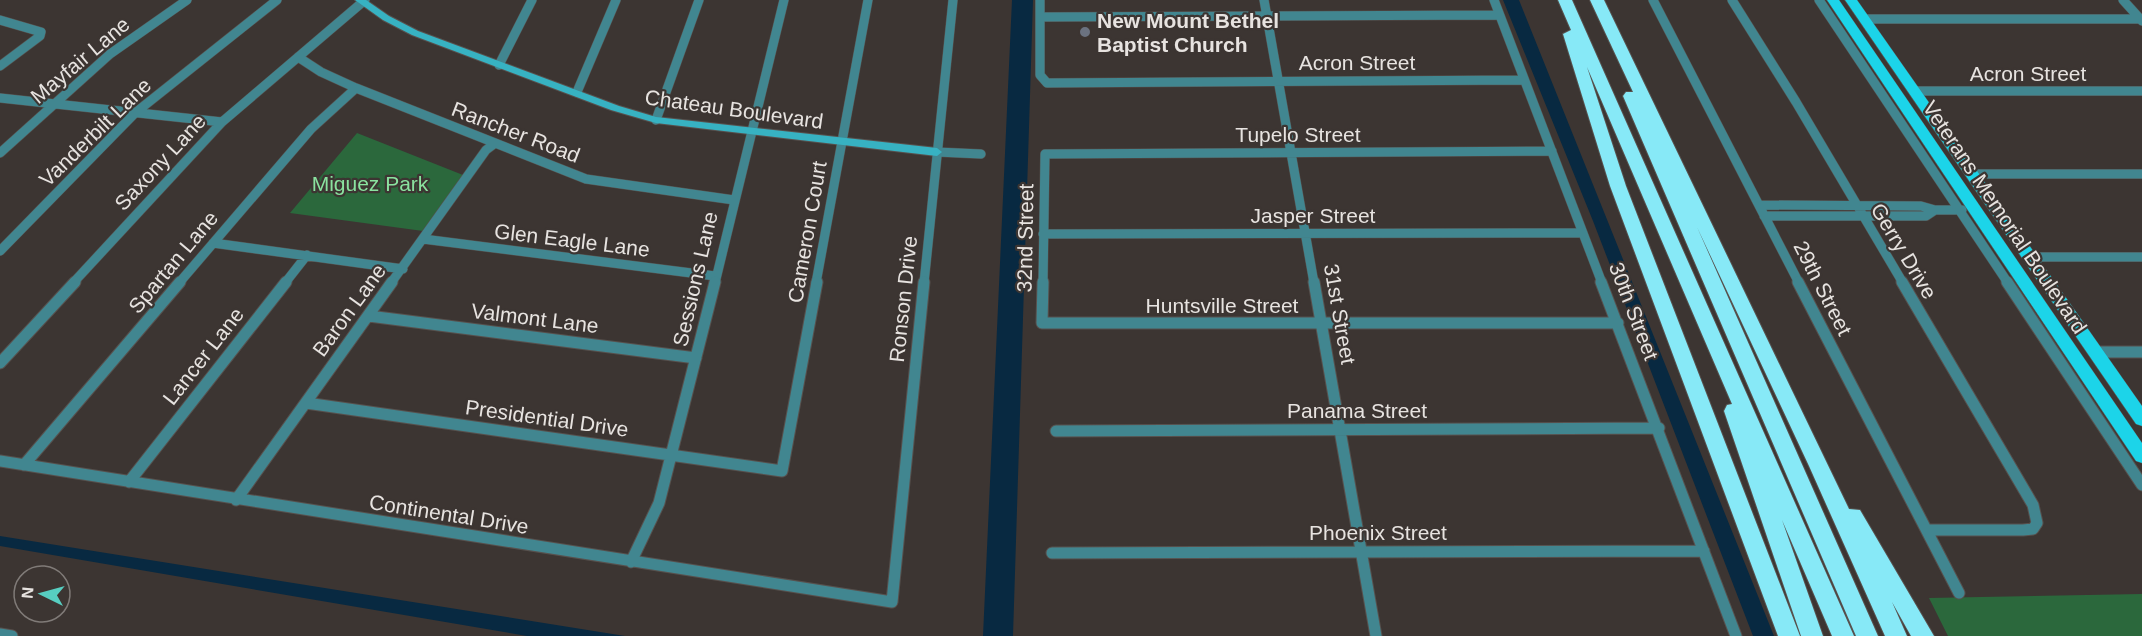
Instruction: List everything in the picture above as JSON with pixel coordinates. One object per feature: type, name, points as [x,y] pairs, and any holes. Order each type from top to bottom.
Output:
[{"type":"highway","points":[[1564,0],[1844,636]]},
{"type":"highway","points":[[1564,0],[1587,94],[1686,368],[1789,636]]},
{"type":"highway","points":[[1597,0],[1635,109],[1867,636]]},
{"type":"highway","points":[[1597,0],[1819,466],[1896,636]]},
{"type":"highway","points":[[1718,351],[1735,415],[1812,636]]},
{"type":"highway","points":[[1819,466],[1835,483],[1923,636]]},
{"type":"main road","name":"Veterans Memorial Boulevard","points":[[1833,0],[2142,456]]},
{"type":"main road","points":[[1839,0],[1844,6],[1858,9]]},
{"type":"main road","name":"Veterans Memorial Boulevard","points":[[1858,9],[2142,419]]},
{"type":"main road","points":[[1882,73],[1914,110],[1931,115]]},
{"type":"main road","points":[[1919,127],[1937,132],[1968,168]]},
{"type":"main road","points":[[2003,252],[2050,310],[2059,317],[2073,320]]},
{"type":"street","name":"Mayfair Lane","points":[[0,153],[110,54],[187,0]]},
{"type":"street","name":"Vanderbilt Lane","points":[[0,251],[135,113],[277,0]]},
{"type":"street","points":[[499,64],[532,0]]},
{"type":"street","points":[[577,93],[616,0]]},
{"type":"street","points":[[656,120],[699,0]]},
{"type":"street","name":"Sessions Lane","points":[[631,562],[659,503],[673,456],[750,130],[784,0]]},
{"type":"street","name":"Cameron Court","points":[[782,471],[868,0]]},
{"type":"street","name":"Ronson Drive","points":[[892,602],[953,0]]},
{"type":"street","points":[[1040,0],[1042,17],[1499,15]]},
{"type":"street","name":"31st Street","points":[[1264,0],[1377,636]]},
{"type":"street","name":"30th Street","points":[[1494,0],[1659,428],[1736,636]]},
{"type":"street","name":"29th Street","points":[[1653,0],[1959,593]]},
{"type":"street","name":"Gerry Drive","points":[[1732,0],[2033,505],[2037,523],[2033,528],[2023,530],[1927,531]]},
{"type":"street","points":[[1819,0],[2142,485]]},
{"type":"street","points":[[2123,0],[2141,19]]},
{"type":"street","name":"Chateau Boulevard","points":[[363,1],[415,33],[615,108],[656,120],[937,152],[981,154]]},
{"type":"street","name":"Saxony Lane","points":[[0,363],[222,122],[363,1]]},
{"type":"street","points":[[1858,9],[2141,19]]},
{"type":"street","name":"Acron Street","points":[[1042,17],[1040,75],[1047,83],[1524,80]]},
{"type":"street","points":[[0,20],[40,32],[40,36],[0,66]]},
{"type":"street","name":"Rancher Road","points":[[298,57],[321,72],[356,88],[586,179],[734,200]]},
{"type":"street","name":"Spartan Lane","points":[[24,465],[310,129],[356,88]]},
{"type":"street","name":"Acron Street","points":[[1915,91],[2142,91]]},
{"type":"street","points":[[0,98],[222,122]]},
{"type":"street","name":"Baron Lane","points":[[236,500],[486,150],[494,144]]},
{"type":"street","name":"Tupelo Street","points":[[1045,154],[1552,151]]},
{"type":"street","name":"32nd Street","points":[[1042,323],[1045,154]]},
{"type":"street","points":[[1968,168],[2142,174]]},
{"type":"street","points":[[1759,205],[1921,206],[1935,210],[1975,210]]},
{"type":"street","points":[[1764,216],[1926,216],[1935,210]]},
{"type":"street","name":"Jasper Street","points":[[1043,234],[1583,233]]},
{"type":"street","name":"Glen Eagle Lane","points":[[423,239],[716,276]]},
{"type":"street","points":[[213,243],[403,268]]},
{"type":"street","name":"Lancer Lane","points":[[129,482],[306,255]]},
{"type":"street","points":[[2030,257],[2142,257]]},
{"type":"street","name":"Valmont Lane","points":[[369,316],[696,358]]},
{"type":"street","name":"Huntsville Street","points":[[1042,323],[1323,325],[1618,322]]},
{"type":"street","points":[[2096,352],[2142,352]]},
{"type":"street","name":"Presidential Drive","points":[[306,403],[782,471]]},
{"type":"street","name":"Panama Street","points":[[1056,431],[1659,428]]},
{"type":"street","name":"Continental Drive","points":[[0,461],[892,602]]},
{"type":"street","name":"Phoenix Street","points":[[1052,553],[1704,551]]},
{"type":"street","points":[[0,634],[12,636]]},
{"type":"green space","name":"Miguez Park","points":[[357,133],[463,175],[423,231],[290,213]]},
{"type":"green space","points":[[2142,594],[2142,636],[1948,636],[1929,598]]},
{"type":"water","points":[[1012,0],[1033,0],[1013,636],[983,636]]},
{"type":"water","points":[[1503,0],[1519,0],[1774,636],[1753,636],[1593,221]]},
{"type":"water","points":[[0,536],[625,636],[527,636],[0,546]]},
{"type":"place","name":"New Mount Bethel Baptist Church","points":[[1085,32]]}]
